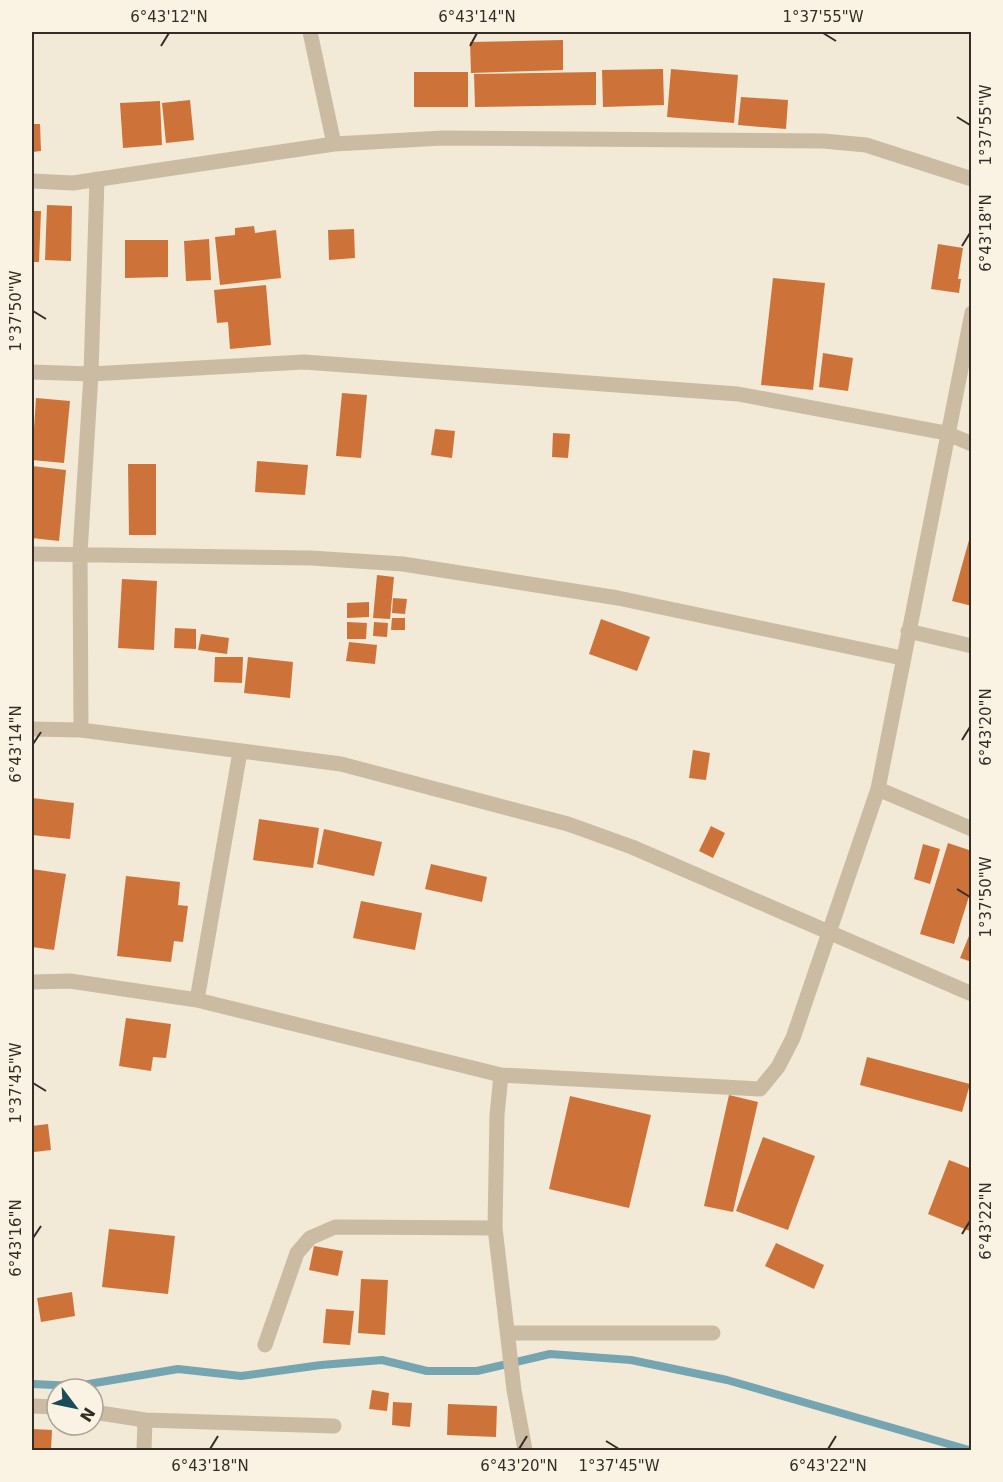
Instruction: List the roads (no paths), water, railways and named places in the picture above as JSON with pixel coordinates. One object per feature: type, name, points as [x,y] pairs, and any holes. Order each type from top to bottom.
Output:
[{"type":"lane","points":[[309,32],[334,144]]},
{"type":"lane","points":[[32,181],[73,183],[334,144],[500,136],[823,141],[866,145],[972,179]]},
{"type":"lane","points":[[81,730],[80,553],[91,374],[96,179]]},
{"type":"lane","points":[[32,982],[70,981],[196,1000],[501,1076],[760,1089],[778,1067],[792,1038],[830,934],[878,789],[946,433],[972,313]]},
{"type":"lane","points":[[32,372],[91,374],[304,362],[738,394],[946,433],[972,444]]},
{"type":"lane","points":[[32,554],[311,558],[403,564],[618,598],[903,658]]},
{"type":"lane","points":[[908,631],[972,646]]},
{"type":"lane","points":[[32,729],[81,730],[372,771],[568,824],[632,847],[972,994]]},
{"type":"lane","points":[[196,1000],[240,752]]},
{"type":"lane","points":[[878,789],[972,828]]},
{"type":"lane","points":[[501,1076],[497,1115],[495,1228],[514,1390],[525,1450]]},
{"type":"lane","points":[[265,1345],[297,1253],[310,1238],[335,1227],[495,1228]]},
{"type":"lane","points":[[509,1340],[713,1333]]},
{"type":"lane","points":[[105,1414],[145,1420],[334,1426]]},
{"type":"lane","points":[[144,1450],[145,1420]]},
{"type":"waterway","points":[[32,1384],[77,1386],[178,1369],[241,1376],[321,1365],[382,1360],[427,1371],[477,1371],[550,1354],[631,1360],[727,1380],[969,1450]]}]
